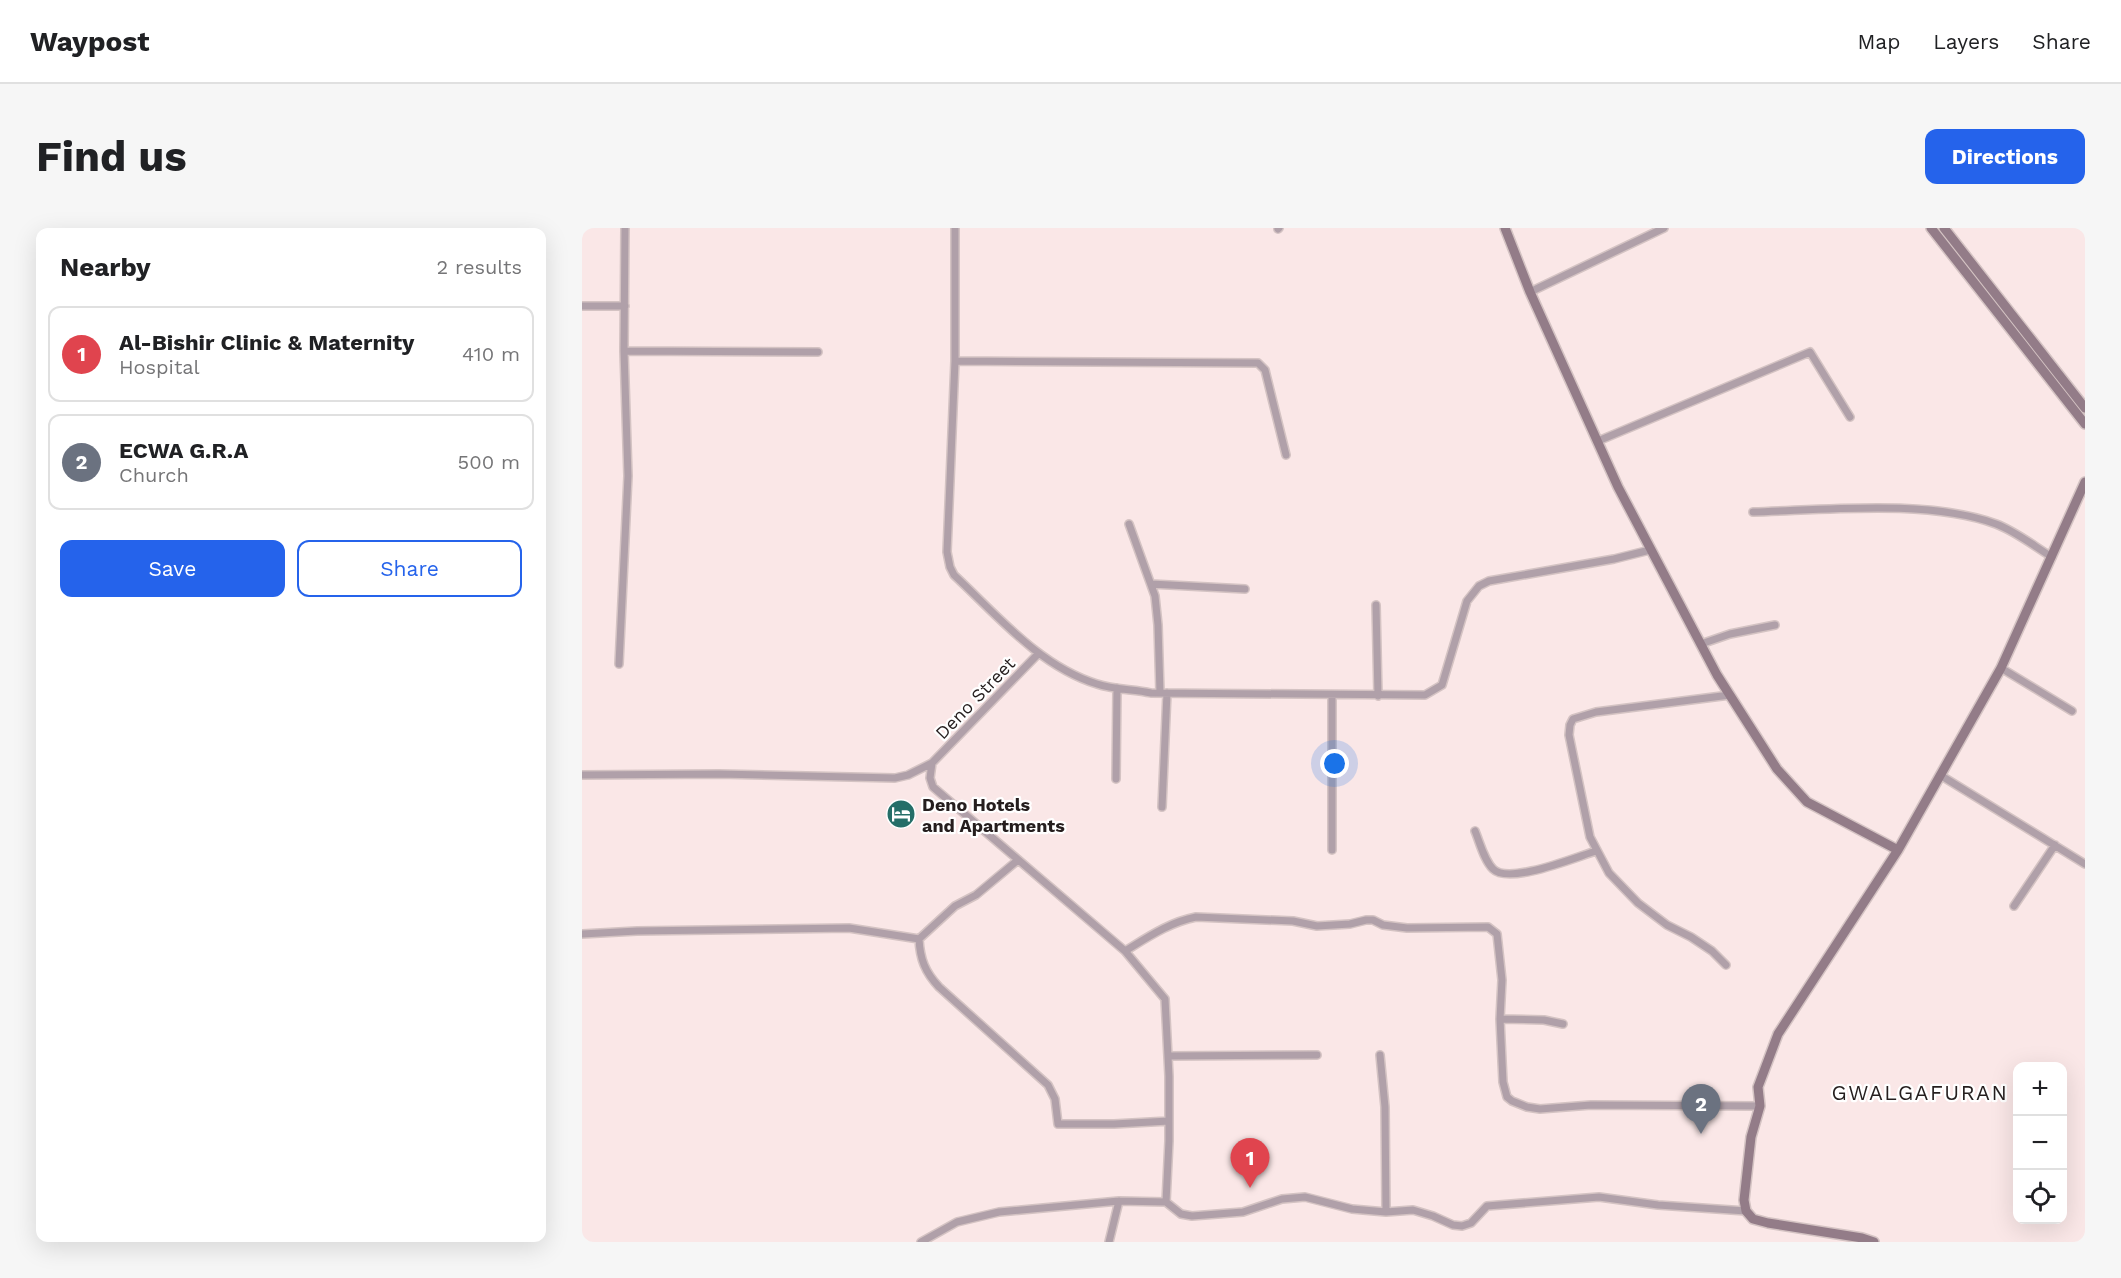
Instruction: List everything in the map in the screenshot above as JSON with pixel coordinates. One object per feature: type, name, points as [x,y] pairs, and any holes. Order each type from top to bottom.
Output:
[{"type":"street","points":[[619,664],[628,476],[624,351],[625,228]]},
{"type":"street","points":[[955,228],[955,361],[947,552],[950,567],[954,575],[1038,654],[1068,672],[1094,684],[1107,687],[1163,693],[1425,695],[1442,685],[1467,601],[1479,586],[1489,581],[1650,550]]},
{"type":"street","points":[[1505,228],[1530,292],[1618,487],[1730,695],[1777,769],[1807,802],[1898,850]]},
{"type":"street","points":[[1530,292],[1664,228]]},
{"type":"street","points":[[1931,228],[2085,424]]},
{"type":"street","points":[[1944,228],[2085,408]]},
{"type":"street","points":[[582,306],[625,306]]},
{"type":"street","points":[[624,351],[818,352]]},
{"type":"street","points":[[1598,441],[1810,352],[1850,417]]},
{"type":"street","points":[[955,361],[1258,363],[1265,370],[1286,455]]},
{"type":"street","points":[[1874,1242],[1768,1223],[1753,1219],[1746,1211],[1744,1200],[1751,1137],[1760,1106],[1758,1087],[1778,1034],[1898,850],[2001,668],[2085,482]]},
{"type":"street","points":[[1753,512],[1862,508],[1921,510],[1963,515],[1998,524],[2052,557]]},
{"type":"street","points":[[1130,524],[1155,596],[1163,693],[1162,807]]},
{"type":"street","points":[[1151,584],[1245,589]]},
{"type":"street","points":[[1376,605],[1378,696]]},
{"type":"street","points":[[1701,644],[1730,634],[1775,625]]},
{"type":"street","name":"Deno Street","points":[[932,763],[1038,654]]},
{"type":"street","points":[[2001,668],[2072,711]]},
{"type":"street","points":[[1116,779],[1118,688]]},
{"type":"street","points":[[1332,695],[1332,850]]},
{"type":"street","points":[[1726,965],[1712,951],[1667,925],[1638,903],[1608,873],[1596,851],[1582,804],[1569,735],[1573,719],[1596,712],[1730,695]]},
{"type":"street","points":[[582,775],[719,774],[895,778],[908,775],[932,763]]},
{"type":"street","points":[[932,763],[930,778],[933,787],[1125,951],[1165,999],[1169,1121],[1166,1202]]},
{"type":"street","points":[[1940,775],[2085,864]]},
{"type":"street","points":[[1475,831],[1490,864],[1494,870],[1502,874],[1529,872],[1596,851]]},
{"type":"street","points":[[2014,906],[2055,844]]},
{"type":"street","points":[[919,939],[955,906],[976,895],[1018,860]]},
{"type":"street","points":[[1125,951],[1167,927],[1184,919],[1196,917],[1293,921],[1317,926],[1373,920],[1383,925],[1407,928],[1488,927],[1497,934],[1502,980],[1500,1019],[1504,1089],[1508,1097],[1518,1104],[1540,1109],[1591,1105],[1760,1106]]},
{"type":"street","points":[[582,934],[849,928],[919,939]]},
{"type":"street","points":[[919,939],[920,956],[927,974],[1048,1085],[1055,1099],[1058,1124],[1169,1121]]},
{"type":"street","points":[[1500,1019],[1544,1020],[1563,1024]]},
{"type":"street","points":[[1380,1054],[1384,1107],[1386,1212]]},
{"type":"street","points":[[1168,1056],[1317,1055]]},
{"type":"street","points":[[921,1242],[957,1222],[999,1212],[1119,1201],[1166,1202],[1181,1214],[1192,1216],[1243,1212],[1294,1197],[1316,1199],[1352,1209],[1386,1212],[1413,1210],[1453,1225],[1462,1226],[1471,1223],[1487,1206],[1599,1197],[1658,1205],[1746,1211]]},
{"type":"street","points":[[1109,1242],[1119,1201]]},
{"type":"place","name":"Deno Hotels and Apartments","points":[[901,814]]},
{"type":"place","name":"ECWA G.R.A","points":[[1701,1134]]},
{"type":"place","name":"Al-Bishir Clinic & Maternity","points":[[1250,1188]]},
{"type":"district","name":"GWALGAFURAN","points":[[1920,1092]]}]
